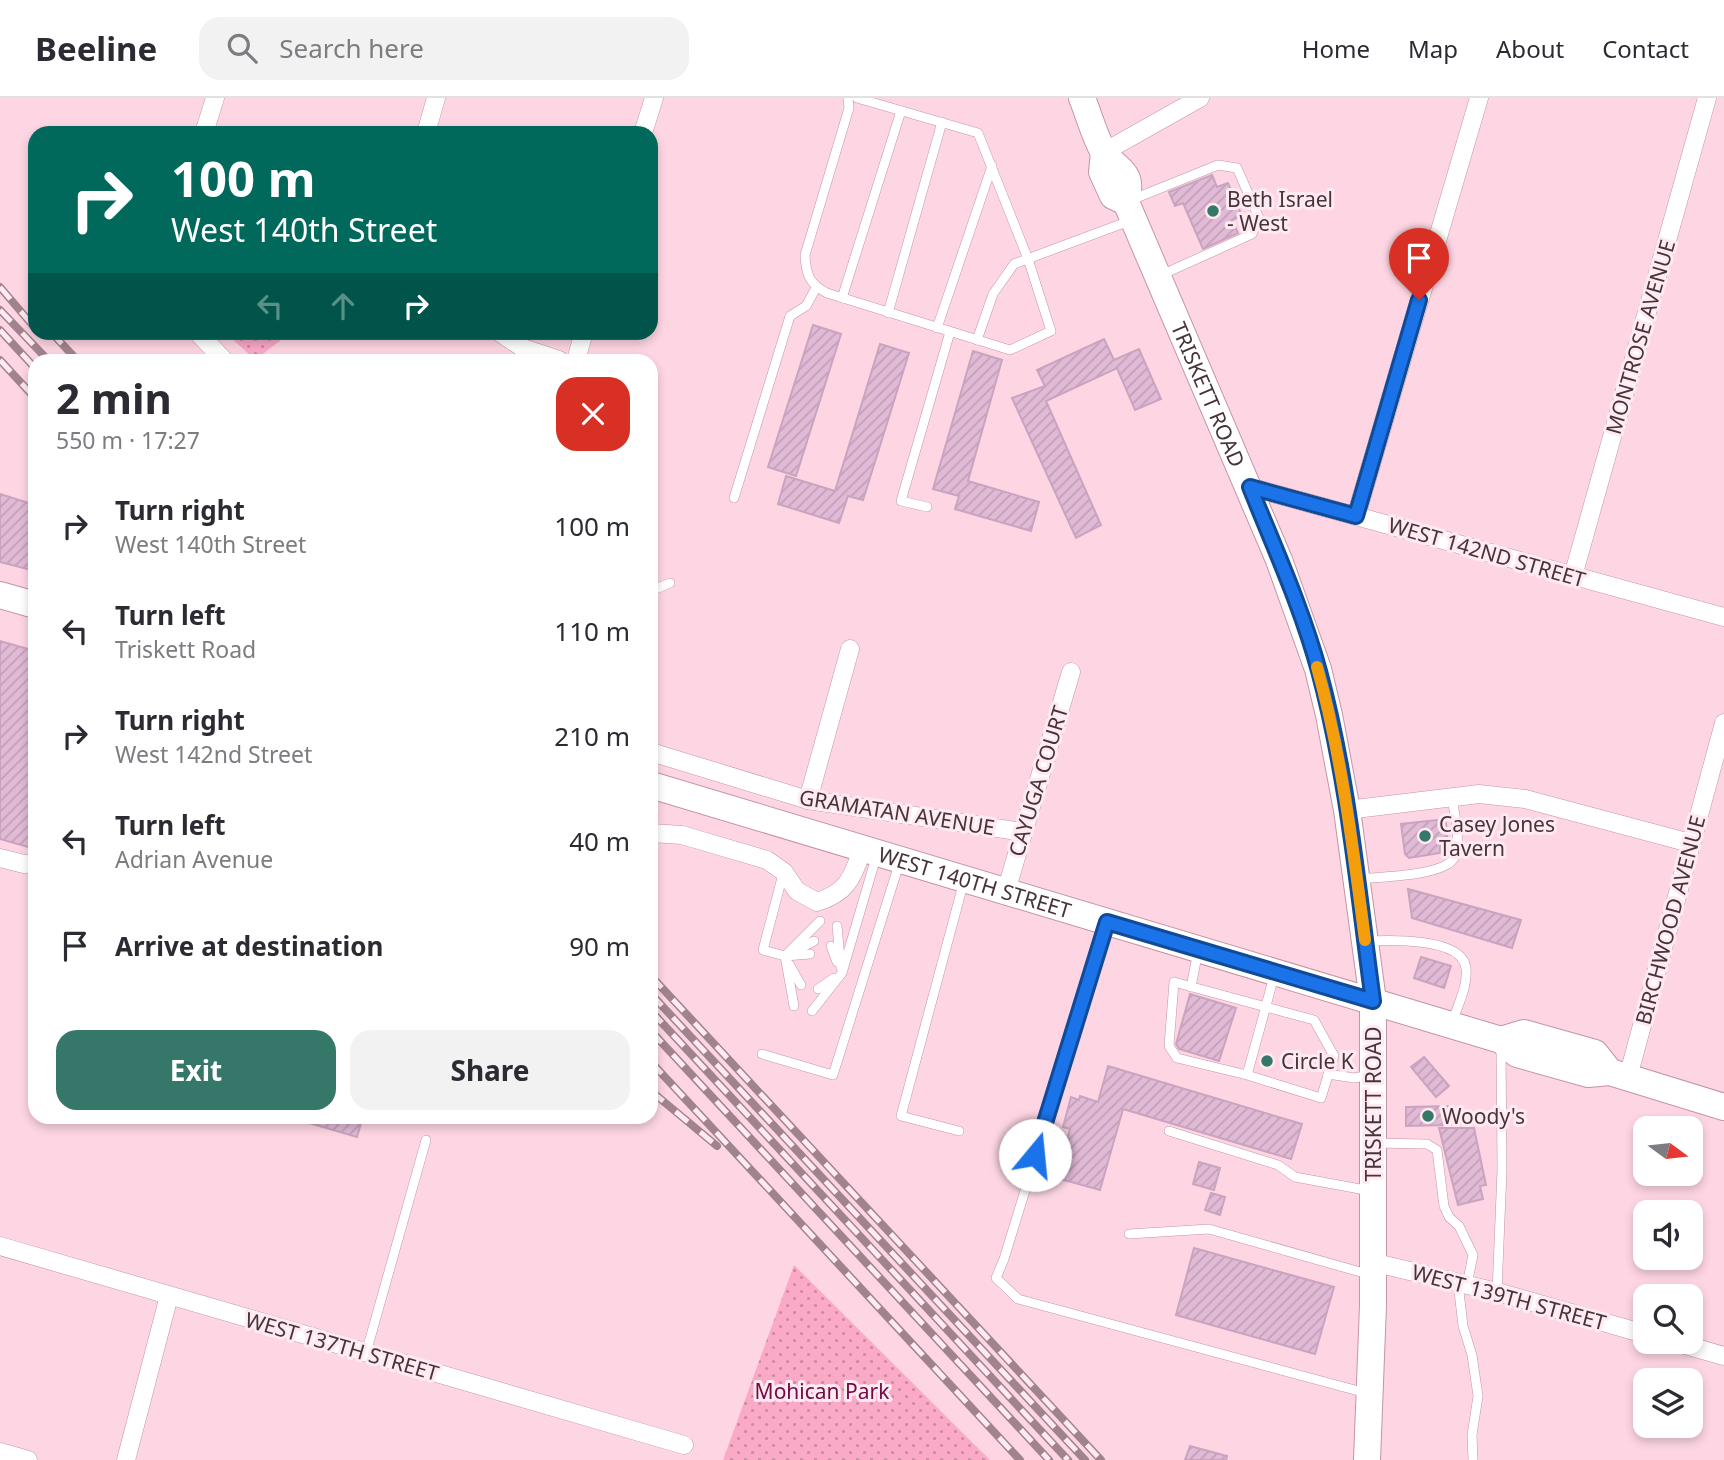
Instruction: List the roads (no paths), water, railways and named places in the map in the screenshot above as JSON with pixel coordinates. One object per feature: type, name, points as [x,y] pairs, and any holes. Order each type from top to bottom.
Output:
[{"type":"main road","name":"TRISKETT ROAD","points":[[1082,98],[1104,152],[1121,167],[1130,188],[1130,211],[1250,487],[1318,669],[1329,715],[1347,810],[1373,1001],[1372,1269],[1367,1460]]},
{"type":"main road","points":[[0,595],[28,604]]},
{"type":"main road","name":"WEST 140TH STREET","points":[[658,787],[1501,1040],[1524,1032],[1595,1053],[1619,1074],[1724,1107]]},
{"type":"street","points":[[206,126],[215,98]]},
{"type":"street","points":[[428,126],[436,98]]},
{"type":"street","points":[[645,126],[654,98]]},
{"type":"street","points":[[1104,152],[1200,98]]},
{"type":"street","points":[[1356,516],[1479,98]]},
{"type":"street","name":"MONTROSE AVENUE","points":[[1573,576],[1707,98]]},
{"type":"street","points":[[204,340],[217,354]]},
{"type":"street","points":[[511,340],[523,348],[541,354]]},
{"type":"street","name":"WEST 142ND STREET","points":[[1250,487],[1724,617]]},
{"type":"street","points":[[808,800],[850,649]]},
{"type":"street","name":"CAYUGA COURT","points":[[1006,891],[1071,672]]},
{"type":"street","name":"BIRCHWOOD AVENUE","points":[[1619,1074],[1724,723]]},
{"type":"street","name":"GRAMATAN AVENUE","points":[[658,754],[808,800],[1023,832]]},
{"type":"street","points":[[1347,810],[1479,794],[1525,799],[1690,843]]},
{"type":"street","points":[[658,833],[682,835],[767,860],[784,872],[797,891],[817,902],[831,897],[849,884],[880,853]]},
{"type":"street","points":[[0,858],[28,864]]},
{"type":"street","name":"WEST 137TH STREET","points":[[0,1247],[684,1445]]},
{"type":"street","name":"WEST 139TH STREET","points":[[1372,1269],[1497,1292],[1633,1331]]},
{"type":"street","points":[[125,1460],[170,1296]]},
{"type":"street","points":[[1703,1350],[1724,1356]]},
{"type":"street","points":[[0,1452],[28,1460]]},
{"type":"lane","points":[[848,98],[849,108],[805,255],[806,272],[816,288],[1010,350],[1051,331],[1028,259],[978,133],[857,98]]},
{"type":"lane","points":[[842,298],[901,111]]},
{"type":"lane","points":[[888,313],[942,122]]},
{"type":"lane","points":[[977,340],[993,294],[1014,264],[1130,211],[1217,165],[1237,168],[1259,218],[1252,234],[1158,276]]},
{"type":"lane","points":[[937,328],[992,166]]},
{"type":"lane","points":[[734,498],[790,316],[806,306],[816,288]]},
{"type":"lane","points":[[927,508],[901,501],[950,332]]},
{"type":"lane","points":[[658,588],[670,583]]},
{"type":"lane","points":[[1356,879],[1422,872],[1453,860],[1456,851],[1456,825],[1452,797]]},
{"type":"lane","points":[[813,1011],[842,973],[880,853]]},
{"type":"lane","points":[[762,1054],[833,1075],[880,853]]},
{"type":"lane","points":[[784,872],[763,950],[785,956],[810,954]]},
{"type":"lane","points":[[959,1131],[901,1116],[965,879]]},
{"type":"lane","points":[[1107,922],[996,1278],[1018,1299],[1369,1394]]},
{"type":"lane","points":[[785,956],[818,925]]},
{"type":"lane","points":[[836,930],[842,973]]},
{"type":"lane","points":[[785,956],[814,941]]},
{"type":"lane","points":[[1365,942],[1423,942],[1458,955],[1465,961],[1467,971],[1451,1025]]},
{"type":"lane","points":[[831,946],[842,973]]},
{"type":"lane","points":[[1191,987],[1198,949]]},
{"type":"lane","points":[[785,956],[804,975]]},
{"type":"lane","points":[[785,956],[799,989]]},
{"type":"lane","points":[[785,956],[794,1006]]},
{"type":"lane","points":[[827,959],[842,973]]},
{"type":"lane","points":[[1247,1075],[1276,972]]},
{"type":"lane","points":[[842,973],[818,989],[842,973]]},
{"type":"lane","points":[[1174,982],[1266,1006],[1314,1020],[1334,1056],[1321,1098],[1247,1075],[1177,1058],[1169,1046],[1174,982]]},
{"type":"lane","points":[[1497,1292],[1502,1170],[1501,1040]]},
{"type":"lane","points":[[1328,1074],[1354,1078],[1373,1074]]},
{"type":"lane","points":[[1169,1131],[1278,1165],[1295,1177],[1373,1191]]},
{"type":"lane","points":[[366,1353],[426,1140]]},
{"type":"lane","points":[[1373,1143],[1427,1144],[1437,1150],[1444,1206],[1449,1217],[1459,1226],[1474,1255],[1462,1284],[1463,1326],[1472,1355],[1478,1396],[1472,1436],[1473,1460]]},
{"type":"lane","points":[[1129,1234],[1209,1229],[1372,1269]]},
{"type":"railway","points":[[0,287],[28,320]]},
{"type":"railway","points":[[0,310],[28,339]]},
{"type":"railway","points":[[0,330],[28,360]]},
{"type":"railway","points":[[29,340],[42,354]]},
{"type":"railway","points":[[58,340],[71,354]]},
{"type":"railway","points":[[0,360],[28,390]]},
{"type":"railway","points":[[658,984],[1101,1460]]},
{"type":"railway","points":[[658,1002],[1085,1460]]},
{"type":"railway","points":[[658,1019],[1068,1460]]},
{"type":"railway","points":[[658,1039],[1049,1460]]},
{"type":"railway","points":[[658,1070],[1020,1460]]},
{"type":"railway","points":[[658,1097],[717,1146]]},
{"type":"place","name":"Beth Israel - West","points":[[1213,211]]},
{"type":"place","name":"Casey Jones Tavern","points":[[1425,836]]},
{"type":"place","name":"Circle K","points":[[1267,1061]]},
{"type":"place","name":"Woody's","points":[[1428,1116]]},
{"type":"park label","name":"Mohican Park","points":[[822,1391]]}]
